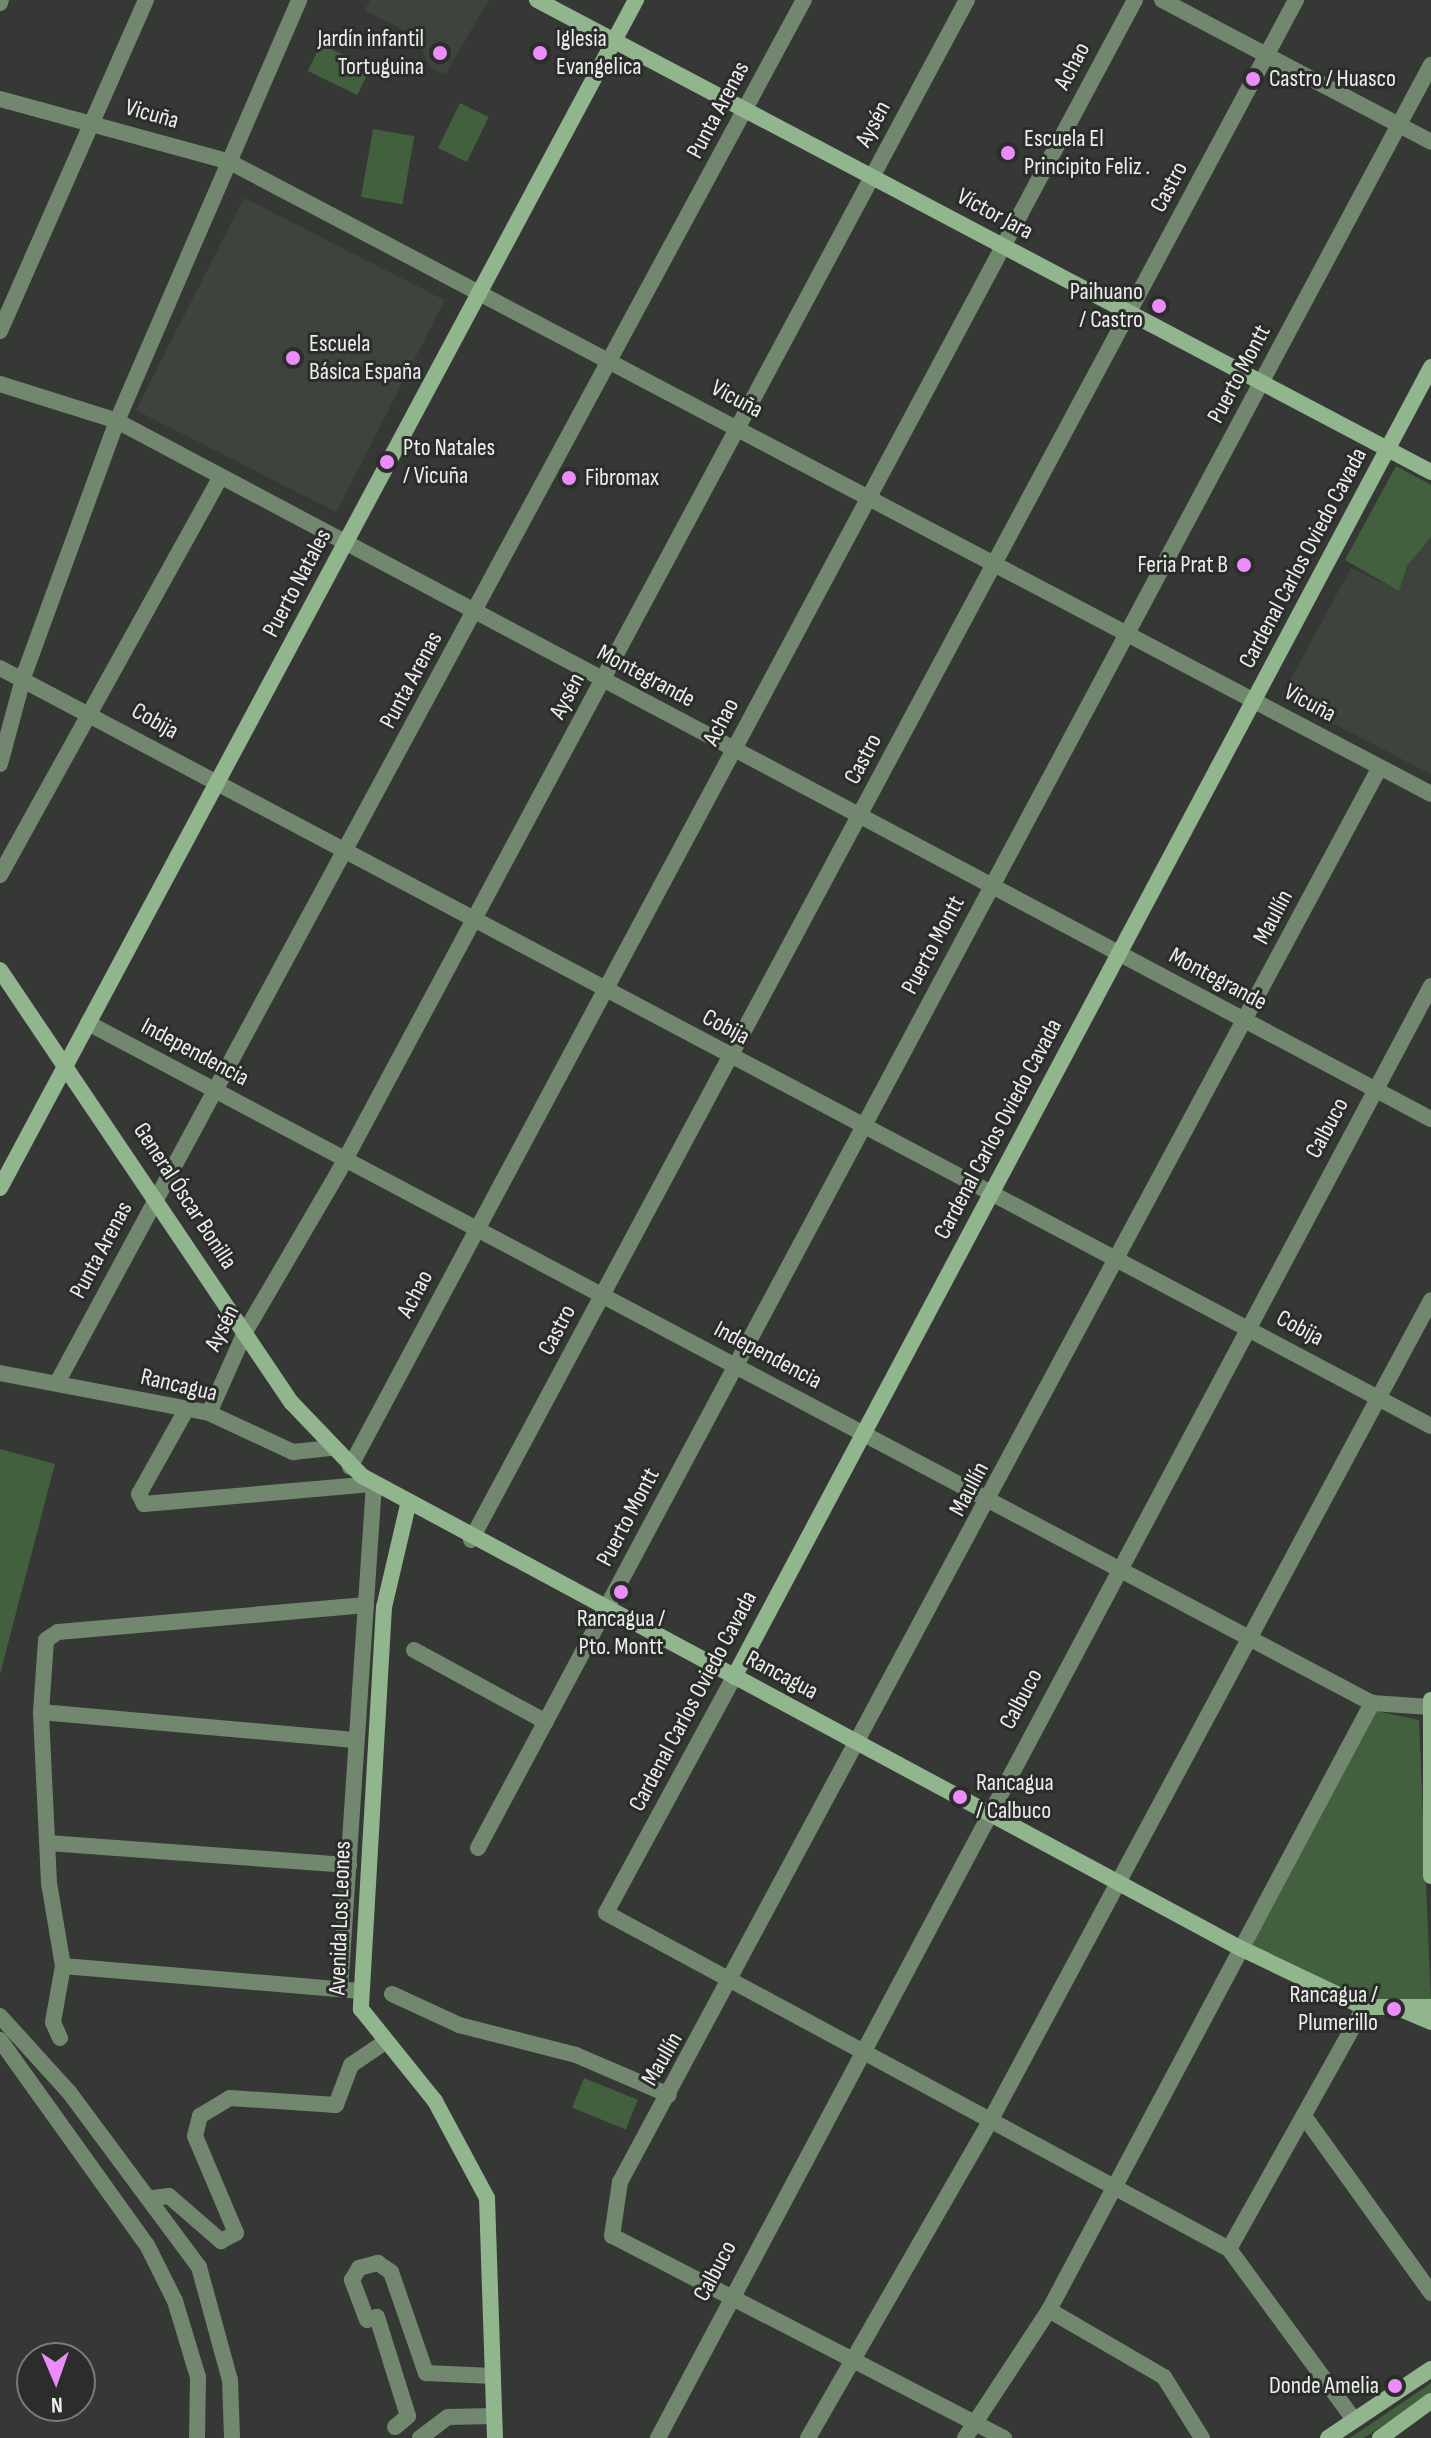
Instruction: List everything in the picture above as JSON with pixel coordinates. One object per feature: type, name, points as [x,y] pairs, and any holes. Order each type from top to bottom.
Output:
[{"type":"street","points":[[0,331],[146,0]]},
{"type":"street","points":[[0,764],[24,675],[117,421],[299,0]]},
{"type":"street","name":"Víctor Jara","points":[[537,0],[1431,472]]},
{"type":"street","name":"Puerto Natales","points":[[0,1188],[636,0]]},
{"type":"street","name":"Punta Arenas","points":[[57,1383],[804,0]]},
{"type":"street","name":"Aysén","points":[[209,1413],[245,1332],[345,1159],[967,0]]},
{"type":"street","name":"Achao","points":[[350,1467],[1135,0]]},
{"type":"street","points":[[1162,0],[1431,142]]},
{"type":"street","name":"Castro","points":[[471,1540],[1296,0]]},
{"type":"street","name":"Puerto Montt","points":[[478,1848],[1431,65]]},
{"type":"street","name":"Vicuña","points":[[0,99],[230,162],[480,290],[1431,794]]},
{"type":"street","name":"Cardenal Carlos Oviedo Cavada","points":[[733,1983],[606,1913],[1431,367]]},
{"type":"street","name":"Montegrande","points":[[0,384],[117,421],[1431,1119]]},
{"type":"street","points":[[0,875],[221,476]]},
{"type":"street","name":"Cobija","points":[[0,668],[24,675],[344,854],[1431,1426]]},
{"type":"street","name":"Maullín","points":[[728,2298],[612,2236],[620,2182],[733,1983],[1380,767]]},
{"type":"street","name":"General Óscar Bonilla","points":[[0,970],[157,1196],[245,1332],[330,1448]]},
{"type":"street","name":"Calbuco","points":[[649,2438],[658,2438],[728,2298],[1431,986]]},
{"type":"street","name":"Independencia","points":[[88,1023],[1372,1703],[1430,1707]]},
{"type":"street","points":[[808,2438],[850,2357],[989,2123],[1431,1300]]},
{"type":"street","name":"Rancagua","points":[[0,1373],[209,1413],[293,1452],[330,1448],[374,1484],[471,1540],[989,1811],[1238,1947],[1364,2007],[1431,2007]]},
{"type":"street","points":[[186,1410],[139,1494],[144,1504],[374,1484]]},
{"type":"street","name":"Avenida Los Leones","points":[[340,1989],[374,1484]]},
{"type":"street","name":"Avenida Los Leones","points":[[408,1505],[384,1607],[360,1991],[368,2026],[435,2101],[487,2198],[495,2438]]},
{"type":"street","points":[[60,2038],[53,2022],[63,1966],[48,1843],[41,1653],[58,1632],[366,1605]]},
{"type":"street","points":[[414,1650],[546,1722]]},
{"type":"street","points":[[1431,1700],[1431,1876]]},
{"type":"street","points":[[965,2438],[973,2420],[1049,2310],[1238,1947],[1372,1703]]},
{"type":"street","points":[[41,1712],[355,1740]]},
{"type":"street","points":[[48,1843],[349,1865]]},
{"type":"street","points":[[63,1966],[360,1991]]},
{"type":"street","points":[[733,1983],[1229,2249],[1354,2420]]},
{"type":"street","points":[[392,1994],[459,2025],[576,2055],[669,2095]]},
{"type":"street","points":[[1229,2249],[1364,2007]]},
{"type":"street","name":"Rancagua","points":[[1400,2009],[1431,2022]]},
{"type":"street","points":[[0,2016],[153,2198],[199,2267],[217,2314],[232,2438]]},
{"type":"street","points":[[0,2040],[147,2245],[175,2301],[198,2377],[197,2438]]},
{"type":"street","points":[[153,2198],[169,2196],[221,2241],[236,2233],[195,2136],[200,2116],[230,2098],[336,2105],[351,2065],[384,2043]]},
{"type":"street","points":[[1304,2116],[1431,2293]]},
{"type":"street","points":[[395,2427],[408,2416],[377,2317],[367,2320],[352,2280],[359,2268],[378,2263],[391,2272],[426,2373],[493,2376]]},
{"type":"street","points":[[728,2298],[850,2357],[1004,2438]]},
{"type":"street","points":[[1049,2310],[1164,2377],[1202,2438]]},
{"type":"street","points":[[1328,2438],[1431,2369]]},
{"type":"street","points":[[1380,2438],[1431,2401]]},
{"type":"street","points":[[420,2438],[448,2417],[494,2416]]},
{"type":"shaded area","name":"Jardín infantil Tortuguina","points":[[370,0],[489,0],[445,74],[432,70],[414,36],[365,10]]},
{"type":"shaded area","name":"Escuela Básica España","points":[[244,198],[444,300],[336,512],[136,410]]},
{"type":"shaded area","points":[[1431,537],[1431,774],[1281,697],[1351,568],[1399,590],[1407,566]]},
{"type":"green space","points":[[321,44],[370,68],[357,95],[308,71]]},
{"type":"green space","points":[[460,103],[489,117],[467,162],[438,148]]},
{"type":"green space","points":[[373,129],[414,136],[402,204],[361,197]]},
{"type":"green space","points":[[1396,466],[1431,485],[1431,537],[1407,566],[1399,591],[1345,560]]},
{"type":"green space","points":[[0,1449],[55,1464],[0,1674]]},
{"type":"green space","points":[[1376,1711],[1419,1720],[1431,2000],[1366,2000],[1248,1944]]},
{"type":"green space","points":[[584,2078],[638,2100],[626,2129],[572,2108]]},
{"type":"green space","points":[[1431,2383],[1431,2393],[1364,2438],[1350,2438]]},
{"type":"place","name":"Jardín infantil Tortuguina","points":[[440,53]]},
{"type":"place","name":"Iglesia Evangelica","points":[[540,53]]},
{"type":"place","name":"Castro / Huasco","points":[[1253,79]]},
{"type":"place","name":"Escuela El Principito Feliz .","points":[[1008,153]]},
{"type":"place","name":"Paihuano / Castro","points":[[1159,306]]},
{"type":"place","name":"Escuela Básica España","points":[[293,358]]},
{"type":"place","name":"Pto Natales / Vicuña","points":[[387,462]]},
{"type":"place","name":"Fibromax","points":[[569,478]]},
{"type":"place","name":"Feria Prat B","points":[[1244,565]]},
{"type":"place","name":"Rancagua / Pto. Montt","points":[[621,1592]]},
{"type":"place","name":"Rancagua / Calbuco","points":[[960,1797]]},
{"type":"place","name":"Rancagua / Plumerillo","points":[[1394,2009]]},
{"type":"place","name":"Donde Amelia","points":[[1395,2386]]}]
